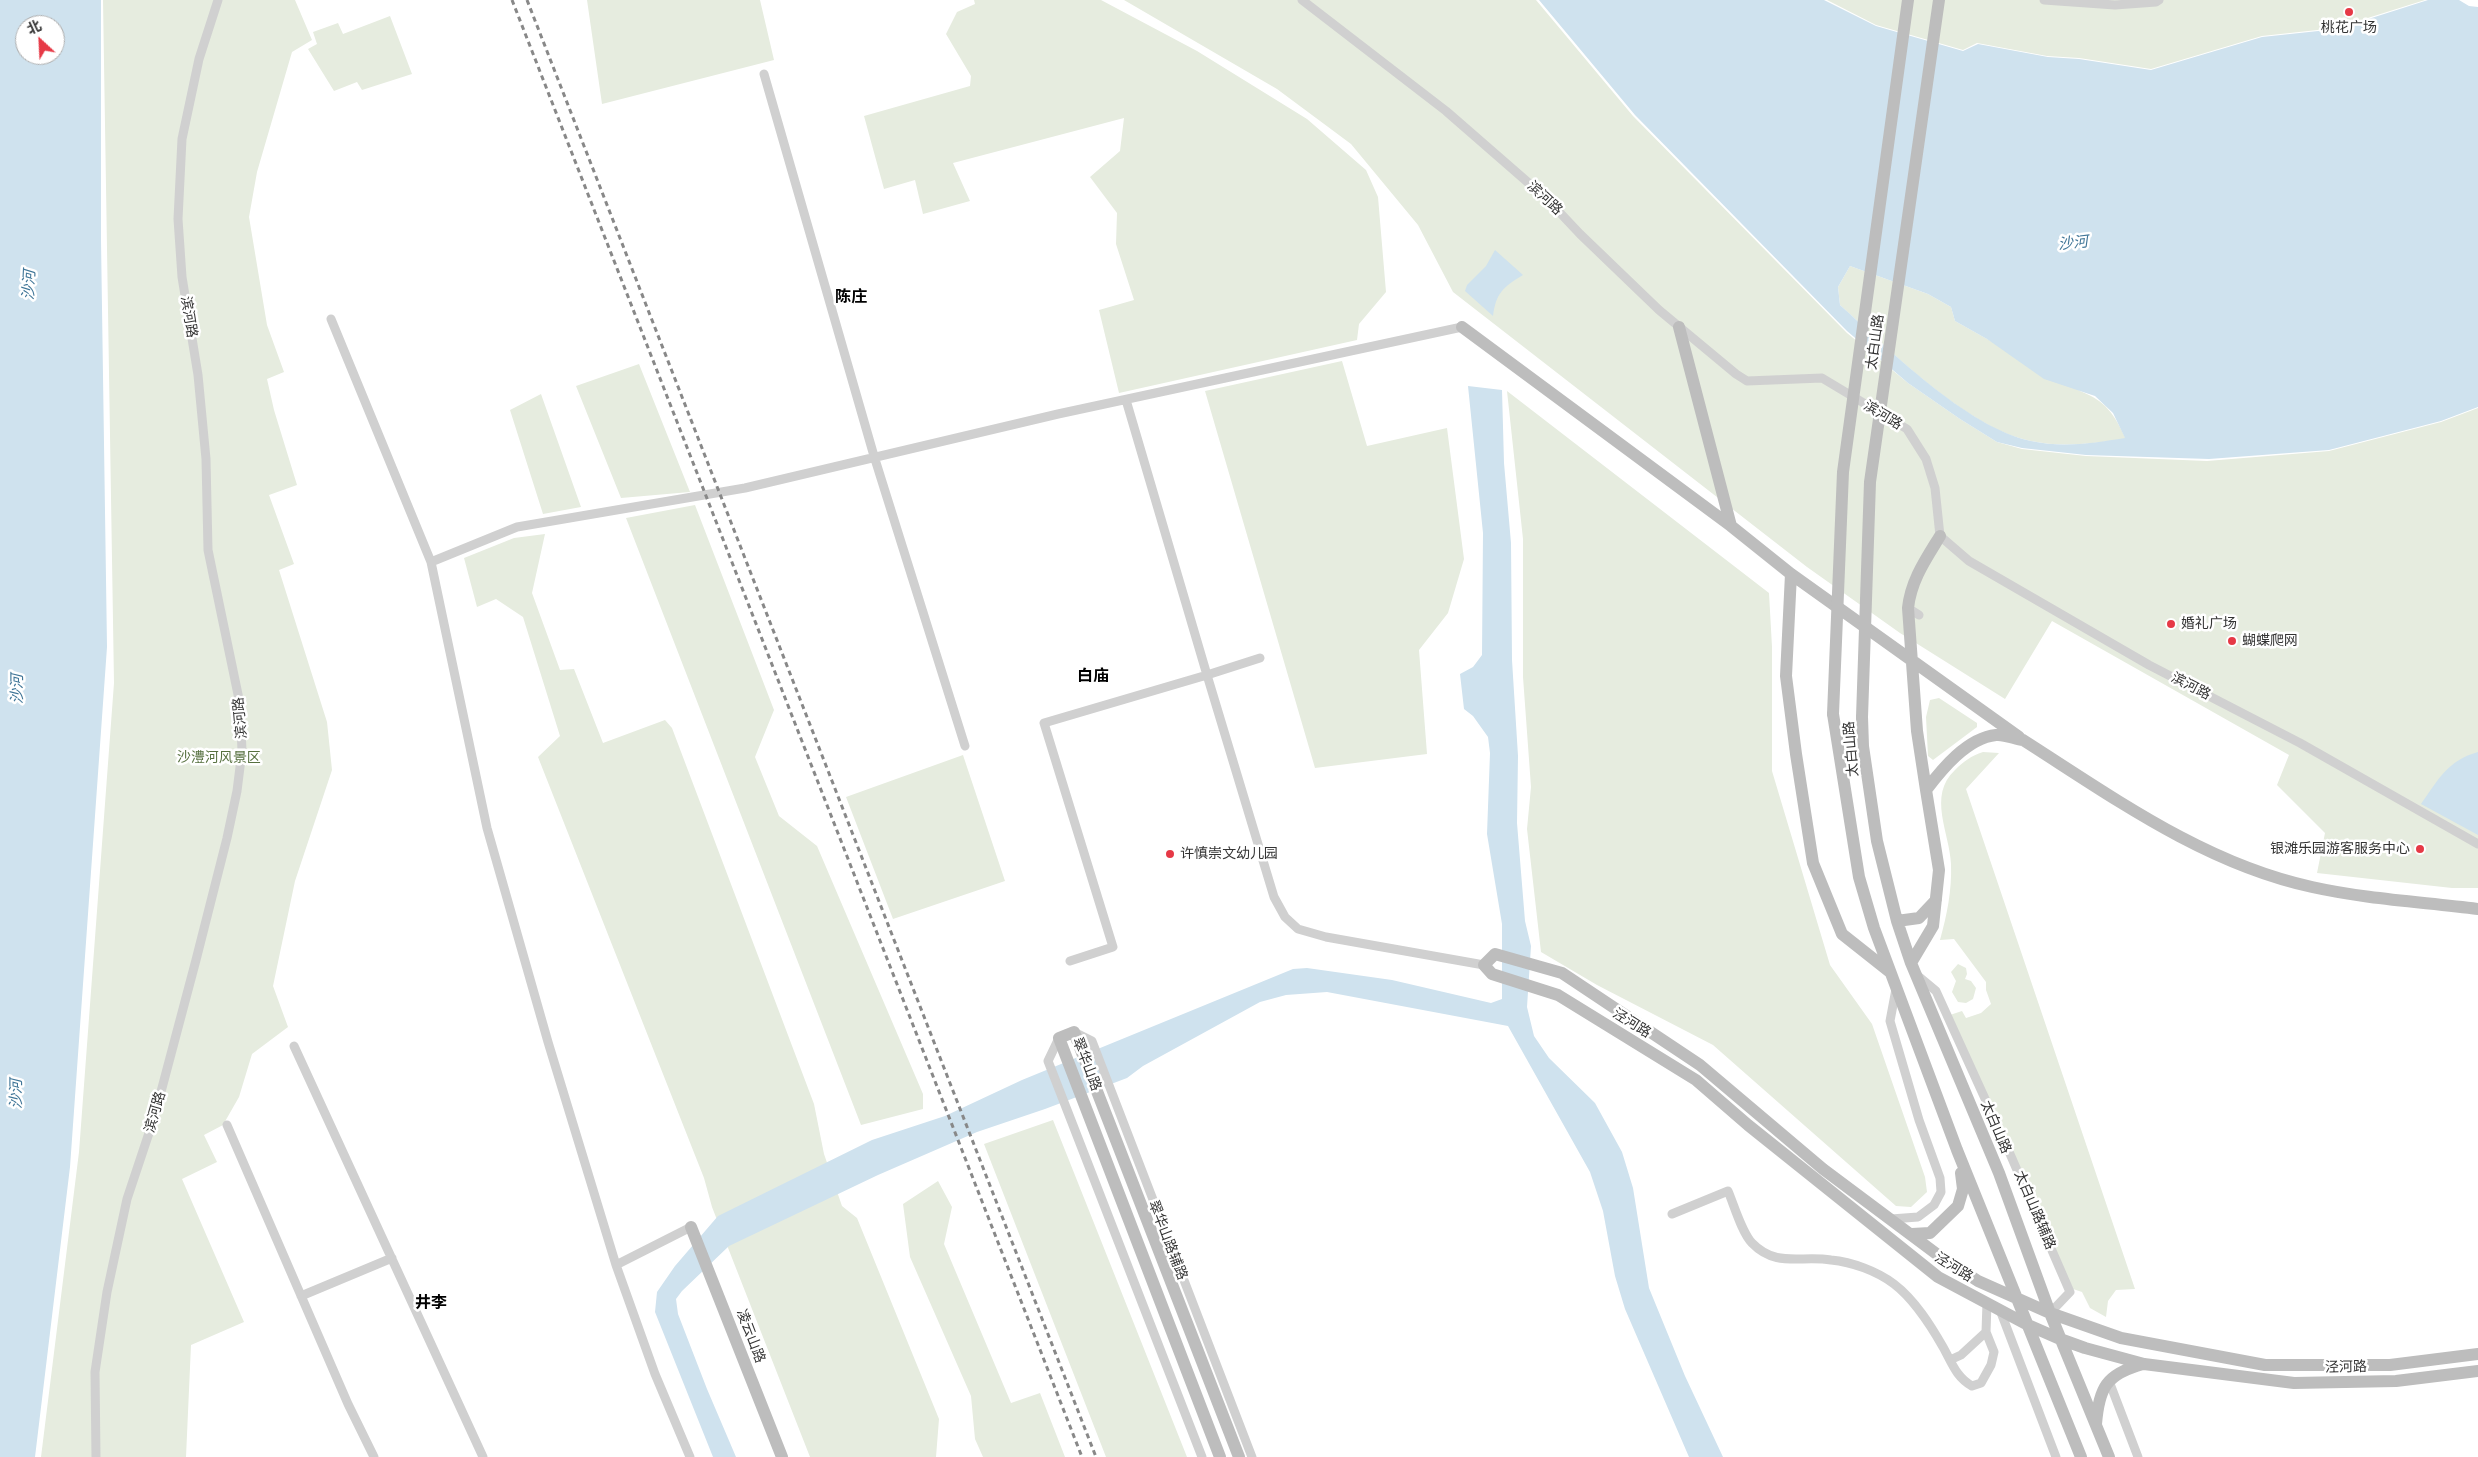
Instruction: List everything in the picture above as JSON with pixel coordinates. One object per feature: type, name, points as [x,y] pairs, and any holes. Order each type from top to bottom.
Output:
[{"type":"street","name":"滨河路","points":[[96,1457],[95,1372],[107,1292],[127,1199],[154,1118],[227,838],[237,791],[242,752],[240,704],[208,550],[206,459],[198,375],[182,277],[178,219],[182,139],[199,59],[218,0]]},
{"type":"street","name":"滨河路","points":[[1302,0],[1453,117],[1547,200],[1580,234],[1679,327],[1747,381],[1822,378],[1907,429],[1928,467],[1934,488],[1940,536],[1968,561],[2149,665],[2300,743],[2478,844]]},
{"type":"street","name":"太白山路","points":[[1908,0],[1843,472],[1833,714],[1859,877],[1890,972],[2016,1298],[2081,1457]]},
{"type":"street","name":"太白山路","points":[[1939,0],[1870,482],[1862,717],[1864,746],[1877,841],[1897,921],[1913,968],[1998,1173],[2060,1339],[2109,1457]]},
{"type":"street","points":[[2044,0],[2115,5],[2156,2],[2159,0]]},
{"type":"street","points":[[764,74],[874,456],[965,746]]},
{"type":"street","points":[[331,319],[432,562],[487,828],[546,1033],[616,1265],[655,1374],[690,1457]]},
{"type":"street","points":[[432,562],[517,527],[745,488],[874,456],[1462,327],[1731,526],[1792,574],[1894,646],[1912,662],[2023,740],[2165,830],[2250,868],[2312,887],[2478,909]]},
{"type":"street","points":[[1679,327],[1731,526]]},
{"type":"street","points":[[1126,400],[1274,897],[1285,917],[1298,929],[1326,937],[1488,969]]},
{"type":"street","points":[[1913,968],[1932,926],[1939,870],[1917,731],[1908,608],[1909,596],[1916,575],[1940,536]]},
{"type":"street","points":[[1792,574],[1786,676],[1813,863],[1842,934],[1890,972]]},
{"type":"street","points":[[1908,608],[1919,615]]},
{"type":"street","points":[[1070,961],[1113,947],[1044,723],[1260,658]]},
{"type":"street","points":[[1926,790],[1945,764],[1980,740],[1997,734],[2023,740]]},
{"type":"street","points":[[1897,921],[1919,918],[1936,900]]},
{"type":"street","name":"泾河路","points":[[2478,1354],[2390,1365],[2265,1365],[2121,1338],[2050,1313],[1978,1281],[1938,1255],[1823,1169],[1700,1065],[1562,973],[1496,954],[1488,969],[1558,995],[1696,1080],[1748,1125],[1938,1277],[2028,1325],[2060,1339],[2084,1348],[2144,1364],[2294,1383],[2396,1381],[2478,1371]]},
{"type":"street","name":"太白山路辅路","points":[[1913,968],[1936,991],[2070,1292],[2050,1313]]},
{"type":"street","points":[[1890,1219],[1918,1217],[1934,1205],[1941,1192],[1940,1178],[1919,1120],[1890,1021],[1896,988]]},
{"type":"street","name":"翠华山路","points":[[1220,1457],[1090,1114],[1059,1038],[1074,1032],[1239,1457]]},
{"type":"street","name":"翠华山路辅路","points":[[1074,1032],[1092,1041],[1252,1457]]},
{"type":"street","points":[[1059,1038],[1048,1061],[1202,1457]]},
{"type":"street","points":[[294,1046],[483,1457]]},
{"type":"street","points":[[227,1125],[348,1404],[374,1457]]},
{"type":"street","points":[[1912,1234],[1930,1233],[1958,1206],[1963,1189],[1958,1150]]},
{"type":"street","points":[[1672,1214],[1728,1191],[1750,1242],[1766,1256],[1788,1260],[1830,1259],[1862,1267],[1894,1284],[1919,1310],[1960,1380],[1972,1386],[1981,1383],[1991,1365],[1994,1352],[1986,1332],[1987,1303]]},
{"type":"street","points":[[616,1265],[692,1229]]},
{"type":"street","name":"凌云山路","points":[[692,1229],[782,1457]]},
{"type":"street","points":[[301,1296],[392,1258]]},
{"type":"street","points":[[2000,1310],[2056,1457]]},
{"type":"street","points":[[1950,1360],[1961,1355],[1986,1332]]},
{"type":"street","points":[[2096,1427],[2098,1401],[2109,1381],[2121,1370],[2144,1364]]},
{"type":"street","points":[[2109,1381],[2138,1457]]},
{"type":"green space","name":"沙澧河风景区","points":[[103,0],[295,0],[312,40],[292,52],[257,172],[249,217],[267,325],[284,372],[267,379],[274,410],[297,485],[269,495],[294,564],[279,570],[327,722],[332,770],[295,881],[273,986],[288,1027],[252,1054],[239,1097],[223,1125],[204,1135],[217,1162],[182,1179],[244,1322],[191,1345],[186,1457],[41,1457],[79,1152],[114,683]]},
{"type":"green space","points":[[587,0],[760,0],[774,60],[602,104]]},
{"type":"green space","points":[[974,0],[1101,0],[1197,51],[1307,119],[1366,170],[1378,197],[1386,292],[1359,324],[1357,340],[1119,393],[1099,310],[1134,300],[1116,244],[1117,213],[1090,177],[1120,151],[1124,118],[953,163],[970,201],[923,214],[915,180],[884,189],[864,116],[970,86],[971,76],[946,34],[957,12],[975,4]]},
{"type":"green space","points":[[1124,0],[1536,0],[1633,116],[1847,333],[1908,383],[1997,442],[2022,449],[2086,456],[2207,461],[2329,451],[2441,422],[2478,408],[2478,888],[2452,888],[2317,873],[2325,833],[2277,785],[2289,755],[2052,621],[2005,699],[1900,633],[1807,567],[1453,292],[1418,225],[1351,144],[1277,89]]},
{"type":"green space","points":[[1827,0],[2425,0],[2336,28],[2262,36],[2151,69],[2079,58],[2047,56],[1977,43],[1963,50],[1876,25]]},
{"type":"green space","points":[[390,16],[412,74],[362,90],[357,82],[334,91],[308,49],[317,44],[313,32],[338,23],[343,34]]},
{"type":"green space","points":[[1850,266],[1928,294],[1951,307],[1955,321],[2103,404],[2113,415],[2126,439],[2078,444],[2031,441],[2006,433],[1955,404],[1905,364],[1840,305],[1838,287]]},
{"type":"green space","points":[[1342,361],[1367,446],[1447,428],[1464,559],[1448,613],[1419,650],[1427,754],[1315,768],[1205,391]]},
{"type":"green space","points":[[639,364],[690,492],[621,498],[576,386]]},
{"type":"green space","points":[[1507,391],[1769,593],[1772,647],[1772,771],[1830,965],[1872,1024],[1925,1177],[1927,1192],[1911,1207],[1896,1206],[1713,1045],[1597,985],[1541,952],[1527,829],[1531,787],[1523,677],[1523,539]]},
{"type":"green space","points":[[541,394],[581,507],[543,514],[510,410]]},
{"type":"green space","points":[[695,505],[774,710],[755,757],[779,816],[817,846],[923,1094],[923,1109],[861,1125],[626,518]]},
{"type":"green space","points":[[545,534],[532,593],[560,670],[574,669],[603,743],[665,720],[672,728],[814,1104],[824,1154],[842,1206],[857,1218],[939,1419],[936,1457],[810,1457],[712,1207],[704,1178],[538,757],[560,736],[523,617],[496,599],[477,607],[464,558],[514,538]]},
{"type":"green space","points":[[1939,698],[1977,723],[1977,727],[1933,760],[1928,756],[1926,717],[1930,700]]},
{"type":"green space","points":[[1983,752],[1999,753],[1966,789],[2135,1289],[2116,1290],[2108,1301],[2106,1317],[2090,1308],[2082,1292],[2073,1289],[1950,1015],[1962,1011],[1966,1018],[1981,1013],[1991,1004],[1986,990],[1986,982],[1954,939],[1940,940],[1951,883],[1950,852],[1942,815],[1942,791],[1947,780],[1958,767],[1971,757]]},
{"type":"green space","points":[[963,755],[1005,881],[893,919],[846,797]]},
{"type":"green space","points":[[1958,964],[1966,968],[1967,974],[1965,979],[1971,981],[1976,988],[1973,999],[1966,1003],[1958,1002],[1952,992],[1956,981],[1951,972]]},
{"type":"green space","points":[[1053,1120],[1187,1457],[1106,1457],[984,1144]]},
{"type":"green space","points":[[938,1181],[952,1207],[944,1244],[1011,1403],[1040,1393],[1065,1457],[983,1457],[975,1439],[971,1396],[910,1257],[903,1204]]},
{"type":"water","name":"沙河","points":[[0,0],[101,0],[101,240],[107,647],[70,1167],[35,1457],[0,1457]]},
{"type":"water","name":"沙河","points":[[1539,0],[1824,0],[1876,26],[1963,51],[1978,44],[2048,57],[2079,59],[2151,70],[2262,37],[2337,29],[2428,0],[2459,0],[2469,6],[2478,7],[2478,407],[2441,421],[2329,450],[2209,459],[2086,455],[2022,448],[1997,442],[1908,383],[1847,331],[1635,115]],"holes":[[[1850,266],[1928,294],[1951,307],[1955,321],[1987,339],[2044,379],[2095,396],[2113,413],[2125,438],[2078,444],[2043,443],[2006,433],[1981,420],[1955,403],[1905,364],[1840,305],[1838,287]]]},
{"type":"water","points":[[1495,250],[1523,275],[1510,283],[1502,291],[1496,302],[1493,316],[1465,291],[1467,285],[1486,266]]},
{"type":"water","points":[[1468,386],[1502,390],[1504,463],[1511,543],[1512,660],[1518,756],[1517,823],[1525,921],[1531,946],[1527,1007],[1534,1036],[1549,1058],[1595,1103],[1622,1152],[1633,1188],[1649,1288],[1685,1376],[1723,1457],[1689,1457],[1625,1309],[1615,1276],[1603,1211],[1590,1172],[1508,1026],[1327,992],[1286,995],[1260,1002],[1143,1066],[1127,1078],[977,1132],[878,1175],[729,1246],[676,1299],[678,1314],[736,1457],[713,1457],[655,1312],[657,1292],[675,1266],[718,1216],[872,1140],[945,1116],[1022,1080],[1293,969],[1307,968],[1392,980],[1491,1003],[1502,999],[1502,924],[1487,834],[1490,753],[1488,737],[1473,716],[1464,709],[1460,674],[1473,667],[1482,655],[1483,533]]},
{"type":"water","points":[[2478,752],[2478,835],[2421,804],[2451,766],[2459,760]]},
{"type":"railway","points":[[512,0],[1082,1457]]},
{"type":"railway","points":[[527,0],[1096,1457]]},
{"type":"place","name":"桃花广场","points":[[2349,12]]},
{"type":"place","name":"婚礼广场","points":[[2171,624]]},
{"type":"place","name":"蝴蝶爬网","points":[[2232,641]]},
{"type":"place","name":"银滩乐园游客服务中心","points":[[2420,849]]},
{"type":"place","name":"许慎崇文幼儿园","points":[[1170,854]]},
{"type":"district","name":"陈庄","points":[[851,297]]},
{"type":"district","name":"白庙","points":[[1093,676]]},
{"type":"district","name":"井李","points":[[431,1303]]}]
